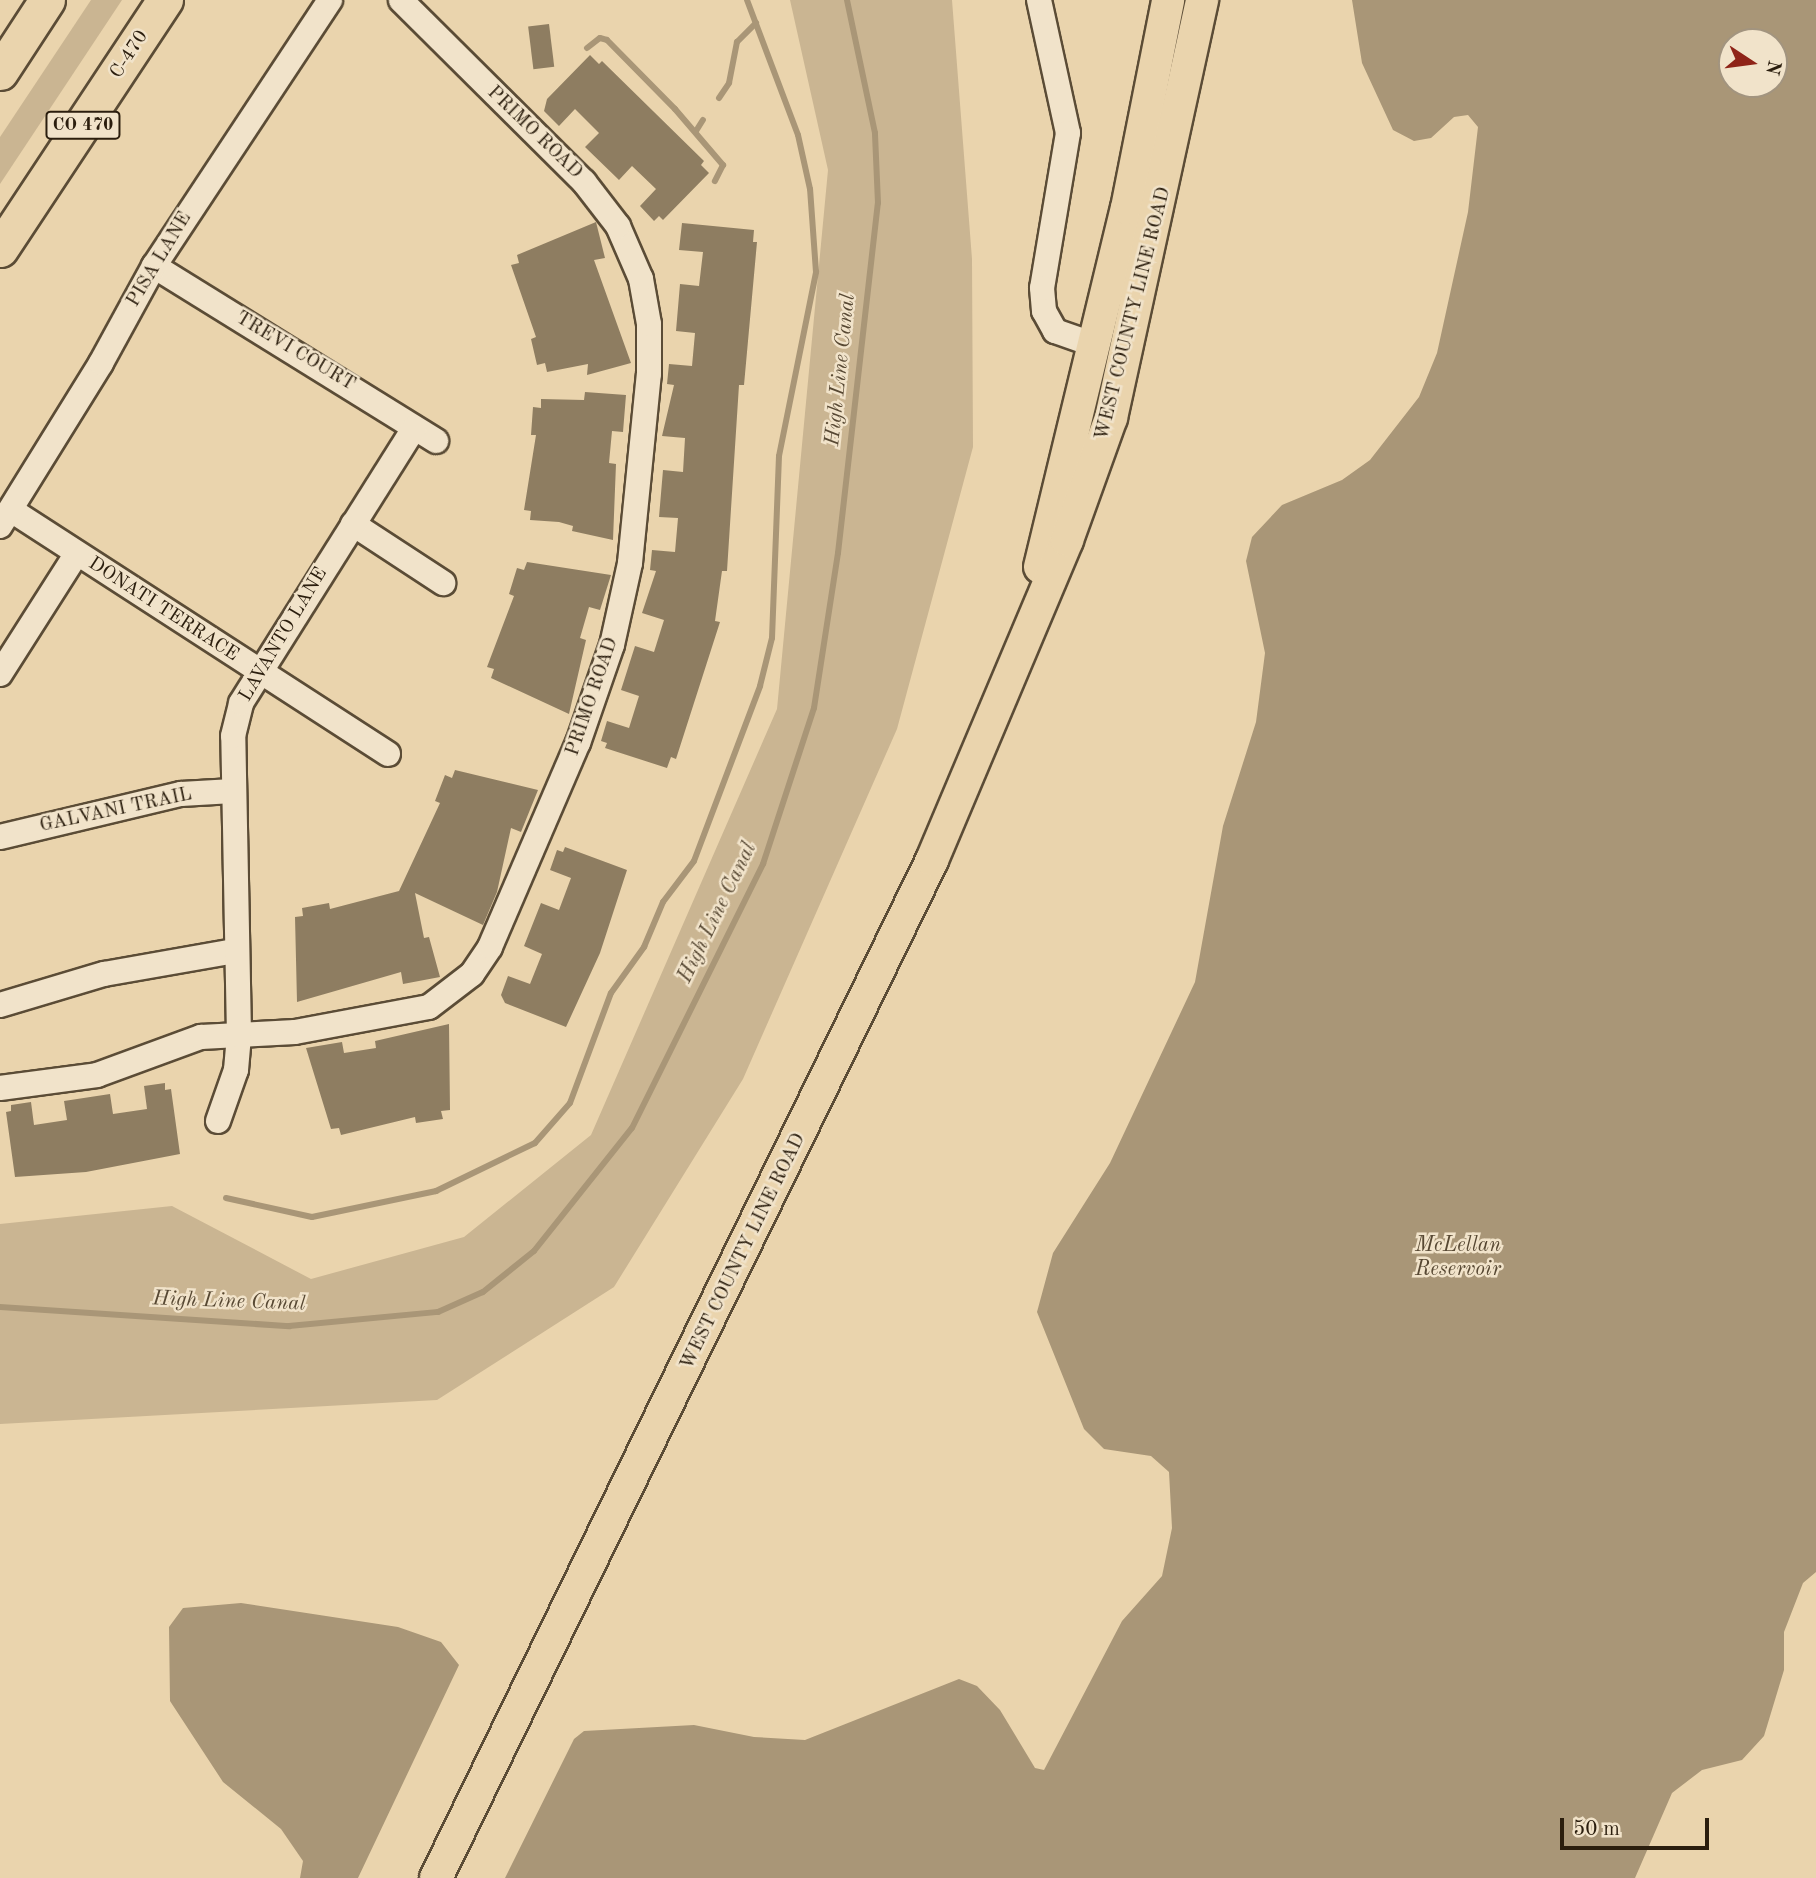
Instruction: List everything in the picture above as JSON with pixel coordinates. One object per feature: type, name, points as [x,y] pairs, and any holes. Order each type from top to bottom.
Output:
[{"type":"highway","points":[[0,72],[47,0]]},
{"type":"highway","name":"C-470","points":[[0,249],[165,0]]},
{"type":"main road","name":"WEST COUNTY LINE ROAD","points":[[1031,617],[1046,534],[1095,345],[1168,0]]},
{"type":"main road","name":"WEST COUNTY LINE ROAD","points":[[436,1878],[915,897],[971,774],[1111,418],[1202,0]]},
{"type":"street","name":"PISA LANE","points":[[5,518],[154,266],[330,0]]},
{"type":"street","name":"PRIMO ROAD","points":[[0,1088],[97,1075],[184,1041],[295,1032],[416,1013],[472,974],[508,912],[578,743],[612,645],[630,563],[650,345],[637,268],[618,226],[584,182],[401,0]]},
{"type":"street","points":[[1039,0],[1068,133],[1042,288],[1044,311],[1055,331],[1095,345]]},
{"type":"street","name":"TREVI COURT","points":[[154,266],[436,442]]},
{"type":"street","name":"LAVANTO LANE","points":[[218,1121],[236,1070],[239,1035],[234,951],[233,736],[257,671],[414,428]]},
{"type":"street","name":"DONATI TERRACE","points":[[5,518],[77,553],[388,754]]},
{"type":"street","points":[[352,524],[443,583]]},
{"type":"street","points":[[0,674],[77,553]]},
{"type":"street","name":"GALVANI TRAIL","points":[[0,836],[181,794],[233,791]]},
{"type":"street","points":[[0,1005],[104,974],[234,951]]},
{"type":"shaded area","points":[[91,0],[122,0],[0,184],[0,137]]},
{"type":"shaded area","points":[[790,0],[952,0],[972,259],[973,447],[897,729],[743,1079],[614,1287],[437,1400],[0,1424],[0,1224],[172,1206],[311,1279],[464,1237],[591,1135],[777,709],[828,170]]},
{"type":"water","name":"McLellan Reservoir","points":[[1352,0],[1816,0],[1816,1572],[1803,1583],[1784,1632],[1784,1670],[1764,1736],[1742,1760],[1702,1770],[1672,1793],[1635,1878],[505,1878],[574,1739],[584,1731],[694,1725],[754,1737],[805,1740],[959,1679],[977,1686],[1000,1710],[1035,1768],[1044,1770],[1122,1621],[1162,1576],[1172,1528],[1169,1472],[1151,1456],[1104,1449],[1084,1429],[1037,1312],[1053,1253],[1110,1163],[1195,982],[1223,826],[1256,722],[1265,653],[1246,561],[1252,537],[1282,505],[1342,480],[1370,460],[1419,397],[1437,353],[1468,212],[1478,127],[1468,115],[1454,117],[1431,138],[1414,141],[1393,130],[1362,63]]},
{"type":"water","points":[[241,1603],[398,1627],[441,1642],[459,1665],[358,1878],[300,1878],[303,1861],[281,1829],[223,1782],[170,1701],[169,1627],[183,1608]]},
{"type":"building","points":[[549,24],[554,67],[533,69],[528,27]]},
{"type":"building","points":[[590,55],[599,64],[602,61],[704,161],[701,165],[709,173],[663,220],[659,216],[654,221],[640,206],[656,189],[632,166],[619,180],[585,147],[599,133],[575,109],[559,126],[544,111],[547,99]]},
{"type":"building","points":[[596,222],[605,258],[594,260],[631,363],[587,375],[588,364],[547,372],[545,363],[537,365],[531,339],[536,337],[511,265],[519,263],[517,255]]},
{"type":"building","points":[[682,223],[754,230],[753,242],[757,242],[744,385],[739,385],[727,571],[722,571],[715,621],[720,622],[676,759],[671,757],[667,768],[605,748],[607,743],[601,741],[607,721],[629,728],[639,696],[621,690],[635,646],[654,652],[664,620],[642,613],[656,571],[650,570],[652,550],[675,552],[678,518],[659,517],[663,470],[683,472],[685,438],[662,436],[674,385],[667,384],[669,364],[692,366],[695,333],[676,331],[680,284],[699,286],[703,252],[679,250]]},
{"type":"building","points":[[585,392],[626,395],[623,432],[612,431],[609,463],[616,464],[613,540],[572,531],[573,526],[559,522],[530,520],[531,511],[524,510],[536,435],[531,435],[533,407],[541,408],[541,399],[584,400]]},
{"type":"building","points":[[527,562],[611,575],[600,610],[589,607],[580,638],[586,640],[569,714],[491,678],[494,669],[487,667],[514,596],[509,594],[517,568],[524,570]]},
{"type":"building","points":[[455,770],[538,790],[521,832],[511,828],[497,892],[483,925],[415,893],[424,938],[429,937],[440,977],[403,984],[401,972],[297,1002],[295,917],[303,916],[302,908],[329,903],[330,909],[399,891],[440,803],[435,801],[445,775],[452,778]]},
{"type":"building","points":[[565,847],[627,870],[600,953],[566,1027],[505,1003],[501,995],[508,976],[530,984],[542,954],[524,946],[541,903],[559,910],[571,878],[550,870],[557,850],[563,852]]},
{"type":"building","points":[[449,1024],[450,1110],[441,1111],[443,1119],[416,1123],[415,1117],[341,1135],[339,1128],[331,1129],[306,1048],[342,1042],[344,1053],[376,1048],[375,1041]]},
{"type":"building","points":[[165,1083],[165,1090],[171,1089],[180,1154],[86,1172],[15,1177],[6,1112],[11,1111],[11,1105],[31,1102],[34,1125],[67,1120],[64,1101],[110,1094],[113,1114],[147,1109],[144,1086]]},
{"type":"waterway","points":[[226,1198],[312,1217],[436,1191],[535,1143],[570,1103],[611,993],[644,947],[663,902],[694,861],[760,686],[772,638],[779,456],[816,272],[810,189],[798,135],[747,0]]},
{"type":"waterway","name":"High Line Canal","points":[[0,1307],[289,1326],[438,1312],[483,1292],[534,1251],[632,1128],[763,864],[814,708],[838,553],[878,203],[875,133],[847,0]]},
{"type":"waterway","points":[[719,98],[729,83],[737,42],[756,23]]},
{"type":"waterway","points":[[587,48],[600,38],[607,40],[675,109],[723,165],[715,181]]},
{"type":"waterway","points":[[696,131],[703,120]]}]
